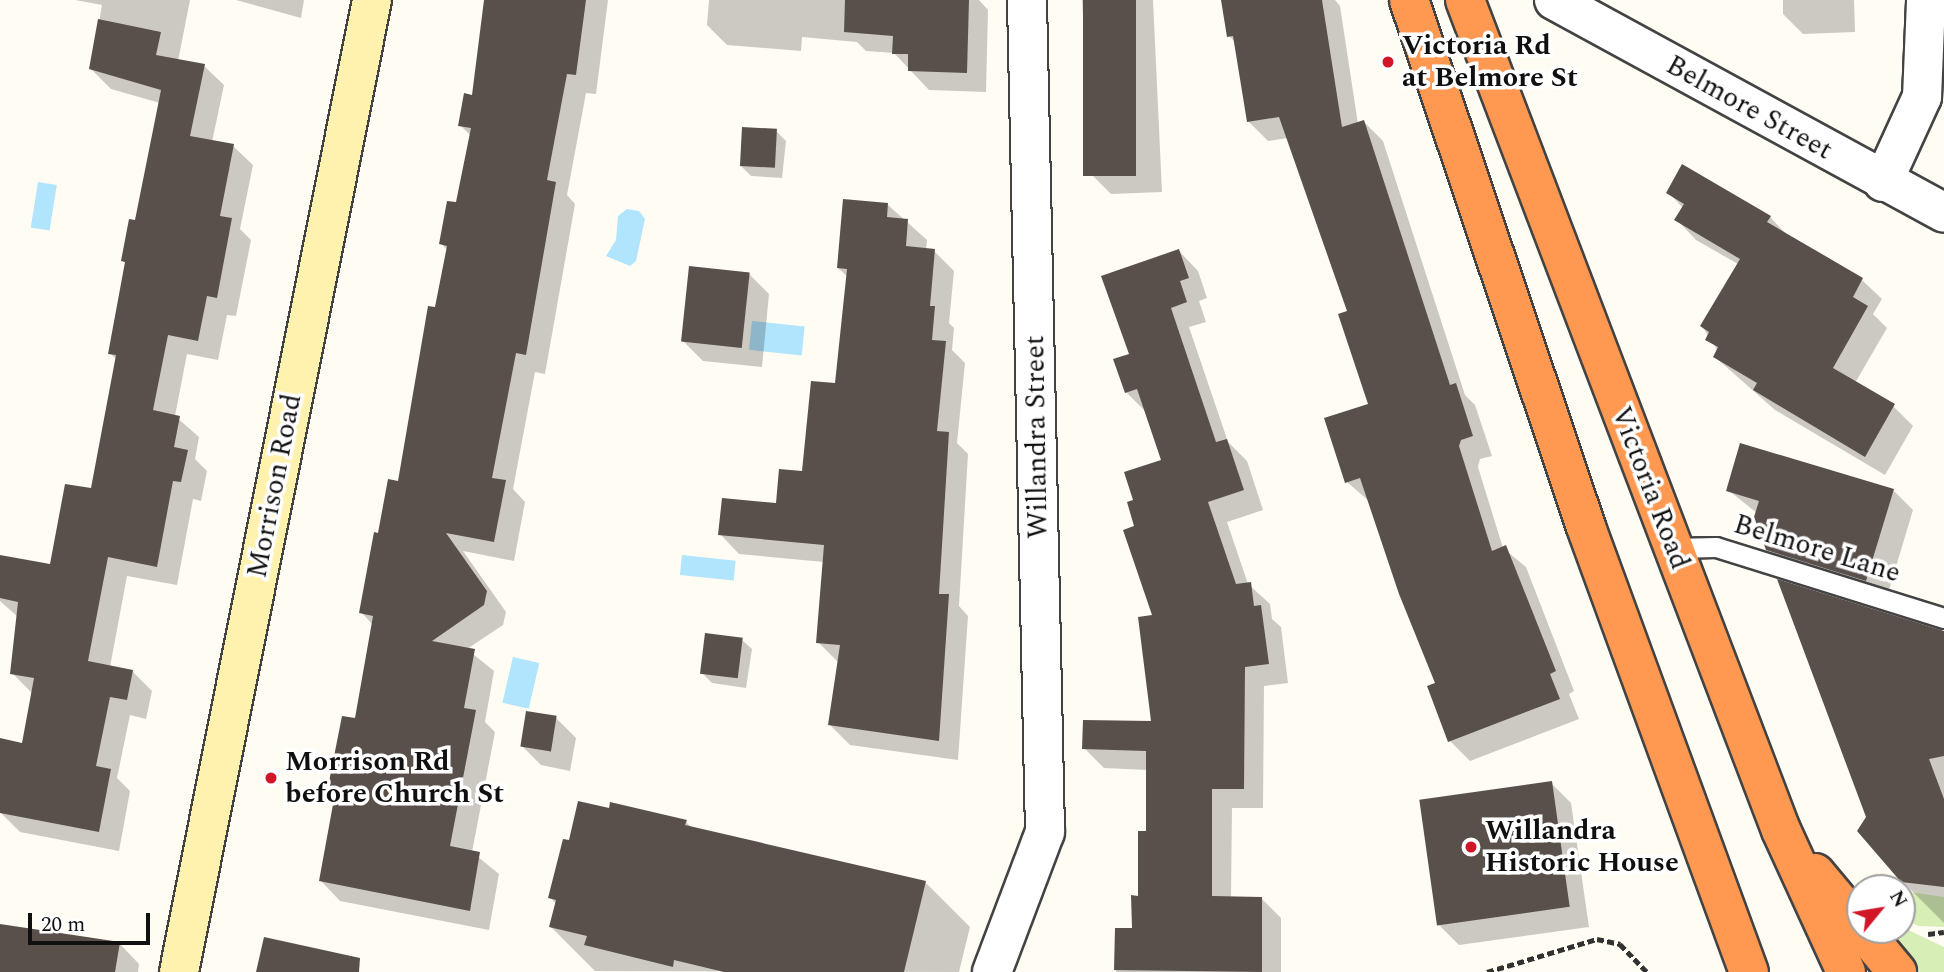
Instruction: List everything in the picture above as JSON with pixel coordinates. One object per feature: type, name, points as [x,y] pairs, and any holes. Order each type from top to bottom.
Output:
[{"type":"highway","points":[[1409,0],[1586,527],[1745,965]]},
{"type":"highway","name":"Victoria Road","points":[[1465,0],[1781,830],[1849,951],[1896,972]]},
{"type":"street","name":"Morrison Road","points":[[179,972],[372,0]]},
{"type":"street","name":"Willandra Street","points":[[992,972],[1045,832],[1027,0]]},
{"type":"street","name":"Belmore Street","points":[[1554,0],[1944,213]]},
{"type":"street","points":[[1883,182],[1922,97],[1926,0]]},
{"type":"lane","name":"Belmore Lane","points":[[1673,548],[1716,547],[1944,618]]},
{"type":"path","points":[[1928,934],[1944,932]]},
{"type":"path","points":[[1487,972],[1597,939],[1620,944],[1647,972]]},
{"type":"green space","points":[[1916,893],[1944,897],[1944,927],[1918,926]]},
{"type":"green space","points":[[1916,934],[1944,947],[1944,972],[1920,972],[1895,944],[1916,944]]},
{"type":"water","points":[[38,182],[57,185],[50,230],[31,227]]},
{"type":"water","points":[[627,209],[639,211],[645,219],[636,261],[630,266],[606,256],[616,240],[618,216]]},
{"type":"water","points":[[752,321],[805,327],[802,355],[749,350]]},
{"type":"water","points":[[682,555],[736,561],[734,581],[680,575]]},
{"type":"water","points":[[513,657],[539,663],[529,709],[502,703]]},
{"type":"building","points":[[484,0],[586,0],[576,75],[567,74],[547,180],[556,182],[526,355],[516,353],[492,478],[506,480],[494,542],[446,533],[487,591],[484,605],[432,641],[475,649],[464,708],[476,710],[450,846],[480,852],[470,911],[319,881],[334,799],[326,797],[342,716],[355,718],[373,616],[359,613],[374,532],[378,533],[388,479],[398,481],[428,306],[435,307],[447,246],[439,244],[447,201],[456,202],[471,128],[458,126],[464,93],[472,95]]},
{"type":"building","points":[[845,0],[969,0],[967,73],[908,71],[908,54],[892,54],[893,36],[844,32]]},
{"type":"building","points":[[1083,0],[1136,0],[1136,176],[1083,176]]},
{"type":"building","points":[[1221,0],[1322,0],[1342,127],[1364,120],[1450,385],[1456,383],[1473,436],[1461,440],[1459,446],[1492,551],[1506,545],[1556,671],[1550,674],[1560,699],[1448,742],[1427,686],[1435,683],[1399,594],[1360,478],[1345,483],[1324,418],[1368,404],[1338,314],[1347,311],[1279,117],[1247,122],[1233,36],[1227,37]]},
{"type":"building","points":[[98,19],[161,32],[156,55],[205,64],[190,136],[234,144],[220,216],[232,218],[217,298],[207,296],[198,341],[168,335],[153,410],[180,416],[174,447],[188,450],[181,482],[173,481],[157,567],[108,557],[88,661],[133,670],[127,700],[110,697],[96,766],[111,769],[99,832],[0,813],[0,738],[22,743],[34,678],[10,674],[18,602],[0,598],[0,555],[50,564],[65,484],[91,488],[116,355],[108,354],[125,262],[121,261],[129,219],[135,220],[161,90],[89,69]]},
{"type":"building","points":[[742,127],[777,129],[775,168],[740,166]]},
{"type":"building","points":[[1682,164],[1771,216],[1767,222],[1863,278],[1853,297],[1868,306],[1833,368],[1895,404],[1865,457],[1753,390],[1757,383],[1713,357],[1718,347],[1705,340],[1709,332],[1700,326],[1740,259],[1674,220],[1684,204],[1666,193]]},
{"type":"building","points":[[843,199],[888,203],[887,217],[908,219],[906,246],[935,249],[930,306],[935,306],[932,340],[946,341],[937,431],[949,432],[939,594],[949,594],[939,741],[828,725],[840,645],[816,643],[824,545],[718,535],[722,498],[776,503],[779,469],[802,471],[811,381],[835,383],[847,269],[837,268]]},
{"type":"building","points":[[1179,249],[1189,278],[1180,281],[1187,302],[1171,308],[1216,442],[1227,439],[1244,490],[1208,502],[1236,584],[1251,582],[1254,606],[1261,605],[1269,664],[1245,667],[1244,789],[1212,789],[1212,896],[1262,897],[1262,972],[1114,970],[1115,928],[1132,928],[1131,895],[1138,896],[1138,831],[1146,831],[1146,751],[1082,749],[1083,720],[1151,721],[1138,617],[1152,615],[1123,530],[1134,526],[1127,502],[1133,500],[1124,472],[1161,460],[1137,389],[1125,393],[1113,359],[1129,354],[1101,276]]},
{"type":"building","points":[[689,266],[750,272],[742,348],[681,342]]},
{"type":"building","points":[[1740,443],[1894,489],[1866,581],[1766,550],[1754,517],[1759,501],[1726,491]]},
{"type":"building","points":[[1777,579],[1944,631],[1944,756],[1929,759],[1944,799],[1944,887],[1916,884],[1916,874],[1894,874],[1857,831],[1866,817]]},
{"type":"building","points":[[705,633],[743,638],[738,678],[700,674]]},
{"type":"building","points":[[526,711],[557,716],[551,751],[520,747]]},
{"type":"building","name":"Willandra Historic House","points":[[1552,781],[1570,907],[1437,925],[1419,800]]},
{"type":"building","points":[[578,801],[609,808],[610,802],[687,820],[685,825],[926,881],[904,972],[724,972],[674,960],[673,967],[584,945],[587,936],[549,927],[556,900],[548,898],[563,839],[569,840]]},
{"type":"building","points":[[0,924],[120,942],[115,972],[0,972]]},
{"type":"building","points":[[264,937],[360,958],[359,972],[256,972]]},
{"type":"place","name":"Victoria Rd at Belmore St","points":[[1388,62]]},
{"type":"place","name":"Morrison Rd before Church St","points":[[271,778]]},
{"type":"place","name":"Willandra Historic House","points":[[1471,847]]}]
